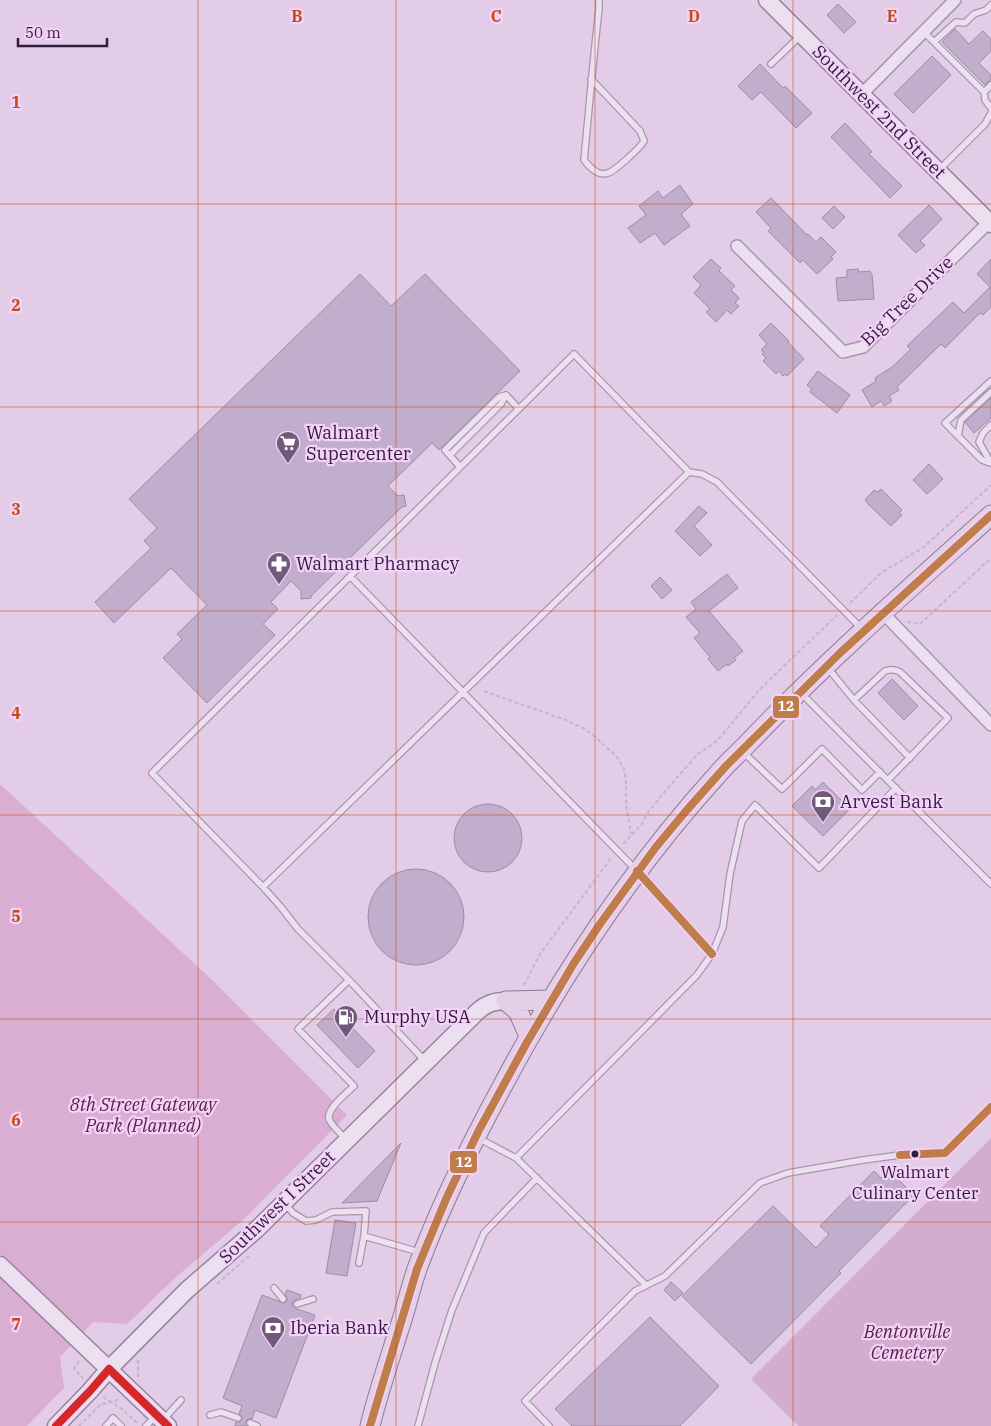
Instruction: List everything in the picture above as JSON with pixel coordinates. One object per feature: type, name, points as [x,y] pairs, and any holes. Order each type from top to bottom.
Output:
[{"type":"main road","name":"Southwest 2nd Street","points":[[767,0],[990,223]]},
{"type":"main road","points":[[370,1426],[417,1270],[439,1214],[475,1136],[529,1036],[574,961],[637,871],[717,774],[799,691],[863,631],[891,617],[991,515]]},
{"type":"main road","points":[[506,1001],[522,999],[550,1000]]},
{"type":"main road","name":"Southwest I Street","points":[[56,1426],[109,1369],[188,1290],[256,1230],[485,1004],[495,1001],[506,1001]]},
{"type":"main road","points":[[506,1001],[518,1011],[529,1036]]},
{"type":"main road","points":[[0,1265],[109,1369],[158,1422]]},
{"type":"street","points":[[861,95],[955,0]]},
{"type":"street","name":"Big Tree Drive","points":[[737,246],[843,352],[863,347],[990,223]]},
{"type":"street","points":[[891,617],[991,725]]},
{"type":"lane","points":[[591,79],[640,131],[644,141],[634,154],[608,173],[600,173],[593,170],[584,160],[591,79],[599,0]]},
{"type":"lane","points":[[934,42],[956,22],[965,23],[974,14],[986,10],[991,5]]},
{"type":"lane","points":[[924,32],[984,92],[985,100],[991,108]]},
{"type":"lane","points":[[771,64],[801,35]]},
{"type":"lane","points":[[984,92],[991,85]]},
{"type":"lane","points":[[938,171],[985,124],[991,113]]},
{"type":"lane","points":[[426,1063],[349,980],[298,929],[263,887],[152,772],[574,354],[689,472],[702,474],[718,482],[863,631]]},
{"type":"lane","points":[[991,382],[945,423],[982,460],[991,462]]},
{"type":"lane","points":[[958,436],[961,420],[991,392]]},
{"type":"lane","points":[[460,467],[445,450],[499,397],[506,395],[519,409]]},
{"type":"lane","points":[[991,425],[983,433],[979,442],[991,462]]},
{"type":"lane","points":[[263,887],[689,472]]},
{"type":"lane","points":[[350,576],[637,871],[712,954]]},
{"type":"lane","points":[[826,665],[854,700],[910,758]]},
{"type":"lane","points":[[854,700],[885,671],[890,669],[896,670],[948,718],[888,780]]},
{"type":"lane","points":[[799,691],[991,884]]},
{"type":"lane","points":[[741,750],[782,789],[822,749],[862,790],[880,772]]},
{"type":"lane","points":[[516,1158],[697,974],[712,954],[723,926],[730,874],[742,821],[755,805],[819,868],[896,788]]},
{"type":"lane","points":[[347,1140],[329,1120],[328,1116],[330,1110],[354,1086],[298,1029],[349,980]]},
{"type":"lane","points":[[549,1426],[525,1400],[635,1291],[665,1276],[760,1183],[788,1173],[863,1160],[900,1155],[945,1153],[991,1107]]},
{"type":"lane","points":[[475,1136],[516,1158],[646,1285]]},
{"type":"lane","points":[[418,1426],[452,1310],[484,1233],[537,1178]]},
{"type":"lane","points":[[284,1202],[293,1214],[306,1221],[316,1220],[332,1212],[366,1211],[359,1263]]},
{"type":"lane","points":[[364,1236],[424,1254]]},
{"type":"lane","points":[[274,1288],[283,1299]]},
{"type":"lane","points":[[298,1304],[313,1299]]},
{"type":"lane","points":[[158,1422],[181,1400]]},
{"type":"lane","points":[[210,1415],[221,1412],[238,1418]]},
{"type":"lane","points":[[106,1426],[113,1418],[121,1426]]},
{"type":"lane","points":[[250,1423],[257,1426]]},
{"type":"path","points":[[853,600],[882,572],[924,547],[991,485]]},
{"type":"path","points":[[891,617],[920,624],[991,558]]},
{"type":"path","points":[[626,840],[641,825],[654,806],[698,754],[713,744],[760,689],[834,619]]},
{"type":"path","points":[[484,692],[563,719],[583,728],[594,735],[617,757],[624,768],[626,804],[631,835]]},
{"type":"path","points":[[523,985],[540,954],[608,861]]},
{"type":"path","points":[[78,1365],[74,1369],[82,1377]]},
{"type":"path","points":[[103,1398],[120,1408],[140,1426]]},
{"type":"path","points":[[79,1426],[101,1404],[118,1400]]},
{"type":"green space","name":"8th Street Gateway Park (Planned)","points":[[0,784],[209,977],[347,1115],[245,1218],[174,1279],[127,1324],[93,1322],[60,1357],[64,1388],[27,1426],[0,1426]]},
{"type":"green space","name":"Bentonville Cemetery","points":[[991,1138],[991,1426],[798,1426],[751,1379]]},
{"type":"building","points":[[838,4],[856,22],[844,33],[827,15]]},
{"type":"building","points":[[955,29],[969,44],[983,31],[991,39],[991,51],[979,63],[991,75],[991,79],[985,85],[942,42]]},
{"type":"building","points":[[932,56],[951,75],[913,113],[894,94]]},
{"type":"building","points":[[760,64],[783,88],[785,86],[812,113],[796,128],[761,92],[752,100],[738,86]]},
{"type":"building","points":[[845,123],[872,152],[869,154],[902,186],[890,198],[831,137]]},
{"type":"building","points":[[680,185],[693,204],[681,214],[690,226],[664,245],[655,233],[640,243],[628,228],[646,215],[639,206],[658,191],[663,198]]},
{"type":"building","points":[[771,198],[807,235],[816,242],[821,237],[836,252],[831,257],[833,259],[817,274],[803,260],[800,263],[768,231],[771,228],[756,212]]},
{"type":"building","points":[[929,205],[942,219],[920,241],[925,245],[916,253],[898,235]]},
{"type":"building","points":[[834,206],[845,217],[833,229],[822,218]]},
{"type":"building","points":[[711,259],[721,268],[719,271],[735,286],[731,290],[739,298],[735,303],[739,306],[731,314],[727,310],[716,322],[706,312],[710,309],[694,293],[701,285],[693,277]]},
{"type":"building","points":[[991,259],[991,307],[983,315],[980,313],[945,348],[941,344],[897,387],[899,390],[889,396],[892,401],[884,406],[881,401],[872,407],[862,390],[876,381],[875,378],[892,367],[911,349],[907,346],[953,302],[964,313],[990,287],[977,274]]},
{"type":"building","points":[[858,269],[859,272],[870,271],[872,274],[874,299],[838,301],[836,278],[847,277],[847,270]]},
{"type":"building","name":"Walmart Supercenter","points":[[360,274],[391,306],[425,274],[520,371],[439,450],[432,443],[388,486],[398,496],[404,495],[406,506],[402,507],[311,598],[301,599],[301,591],[291,581],[271,602],[278,609],[263,624],[275,635],[207,703],[163,658],[182,639],[177,634],[207,605],[171,568],[114,623],[95,602],[151,548],[144,541],[157,528],[129,499]]},
{"type":"building","points":[[771,323],[804,359],[787,376],[785,374],[783,376],[779,371],[776,374],[763,361],[766,358],[761,350],[767,344],[759,335]]},
{"type":"building","points":[[818,371],[850,395],[837,413],[810,392],[812,389],[807,385]]},
{"type":"building","points":[[991,398],[991,418],[974,433],[965,422]]},
{"type":"building","points":[[929,464],[943,479],[927,494],[913,480]]},
{"type":"building","points":[[881,489],[902,510],[899,513],[902,515],[891,526],[865,500],[874,490],[877,492]]},
{"type":"building","points":[[699,506],[707,513],[694,526],[712,545],[700,556],[675,531]]},
{"type":"building","points":[[727,574],[738,588],[709,611],[743,651],[734,658],[736,660],[718,671],[708,659],[710,657],[694,638],[700,633],[686,617],[696,609],[691,602]]},
{"type":"building","points":[[660,577],[672,590],[662,599],[651,586]]},
{"type":"building","points":[[892,679],[918,706],[904,720],[878,693]]},
{"type":"building","name":"Arvest Bank","points":[[823,782],[850,809],[823,836],[792,806],[812,786],[815,790]]},
{"type":"building","points":[[488,804],[501,807],[512,814],[519,825],[522,838],[519,851],[512,862],[501,869],[488,872],[475,869],[464,862],[457,851],[454,838],[457,825],[464,814],[475,807]]},
{"type":"building","points":[[407,869],[425,869],[443,877],[456,890],[464,908],[461,936],[443,957],[425,965],[407,965],[389,957],[376,944],[368,926],[368,908],[376,890],[389,877]]},
{"type":"building","name":"Murphy USA","points":[[334,1009],[375,1051],[358,1068],[317,1025]]},
{"type":"building","points":[[401,1143],[377,1201],[342,1203]]},
{"type":"building","points":[[889,1170],[914,1195],[839,1271],[841,1273],[751,1364],[682,1296],[773,1206],[816,1248],[829,1234],[820,1226],[874,1171],[881,1178]]},
{"type":"building","points":[[335,1220],[356,1223],[347,1276],[326,1273]]},
{"type":"building","points":[[671,1282],[683,1293],[675,1301],[664,1290]]},
{"type":"building","points":[[287,1290],[301,1295],[300,1298],[293,1301],[292,1305],[294,1308],[315,1315],[276,1418],[255,1410],[252,1419],[249,1418],[246,1421],[246,1426],[235,1426],[236,1422],[242,1420],[239,1414],[242,1406],[223,1398],[262,1295],[284,1303],[288,1300],[285,1294]]},
{"type":"building","points":[[650,1317],[719,1386],[680,1426],[572,1426],[555,1409]]},
{"type":"transit line","name":"12","points":[[370,1426],[417,1269],[446,1199],[479,1130],[526,1044],[574,963],[600,924],[656,847],[726,766],[840,653],[991,515]]},
{"type":"transit line","name":"12","points":[[637,871],[712,954]]},
{"type":"transit line","name":"12","points":[[900,1155],[945,1153],[991,1107]]},
{"type":"transit line","points":[[109,1369],[168,1426]]},
{"type":"transit line","points":[[56,1426],[109,1369]]},
{"type":"place","name":"Walmart Supercenter","points":[[288,464]]},
{"type":"place","name":"Walmart Pharmacy","points":[[279,585]]},
{"type":"place","name":"Arvest Bank","points":[[823,823]]},
{"type":"place","name":"Murphy USA","points":[[346,1038]]},
{"type":"place","name":"Walmart Culinary Center","points":[[915,1154]]},
{"type":"place","name":"Iberia Bank","points":[[273,1349]]}]
